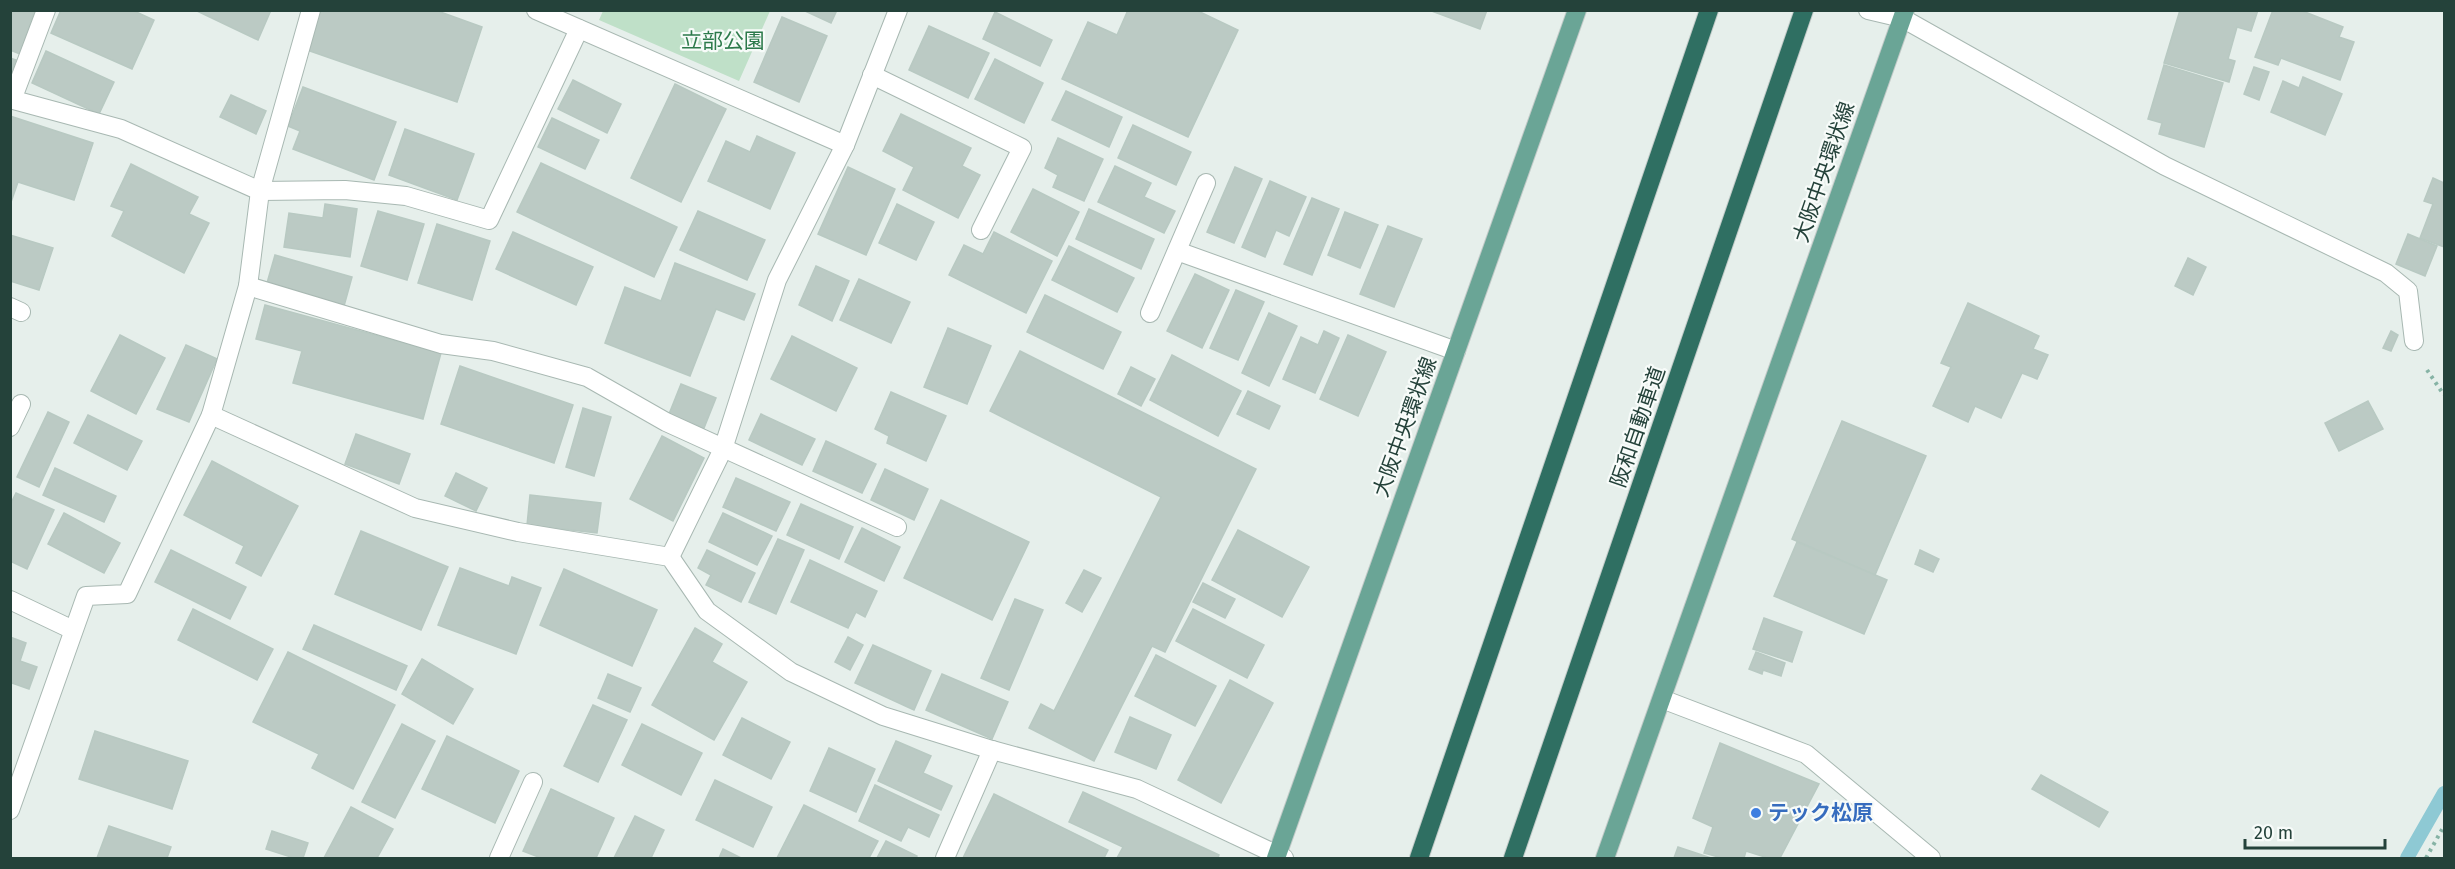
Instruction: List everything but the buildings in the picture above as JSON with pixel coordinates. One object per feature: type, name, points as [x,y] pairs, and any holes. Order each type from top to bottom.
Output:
[{"type":"highway","points":[[1419,858],[1709,10]]},
{"type":"highway","name":"阪和自動車道","points":[[1514,858],[1804,10]]},
{"type":"main road","name":"大阪中央環状線","points":[[1279,858],[1577,10]]},
{"type":"main road","name":"大阪中央環状線","points":[[1605,858],[1903,14]]},
{"type":"street","points":[[46,10],[11,100],[121,129],[261,191],[345,190],[406,196],[489,220],[579,29]]},
{"type":"street","points":[[10,810],[86,596],[127,594],[211,415],[249,286],[261,191],[311,10]]},
{"type":"street","points":[[536,10],[845,145]]},
{"type":"street","points":[[670,556],[723,449],[777,280],[845,145],[897,10]]},
{"type":"street","points":[[1868,10],[1903,14],[2165,166],[2386,273],[2408,291],[2414,341]]},
{"type":"street","points":[[872,75],[1022,148],[981,230]]},
{"type":"street","points":[[1150,313],[1206,183]]},
{"type":"street","points":[[1177,251],[1456,351]]},
{"type":"street","points":[[249,286],[441,344],[493,351],[587,377],[666,422],[897,527]]},
{"type":"street","points":[[10,427],[21,404]]},
{"type":"street","points":[[211,415],[415,508],[518,532],[670,556],[707,611],[791,672],[883,716],[992,750],[1137,789],[1279,858]]},
{"type":"street","points":[[10,600],[73,630]]},
{"type":"street","points":[[1662,699],[1806,754],[1931,858]]},
{"type":"street","points":[[945,858],[992,750]]},
{"type":"street","points":[[499,858],[533,782]]},
{"type":"path","points":[[2426,858],[2445,826]]},
{"type":"green space","name":"立部公園","points":[[603,10],[770,11],[739,81],[599,20]]},
{"type":"waterway","points":[[2407,858],[2444,793]]},
{"type":"place","name":"テック松原","points":[[1756,813]]}]
